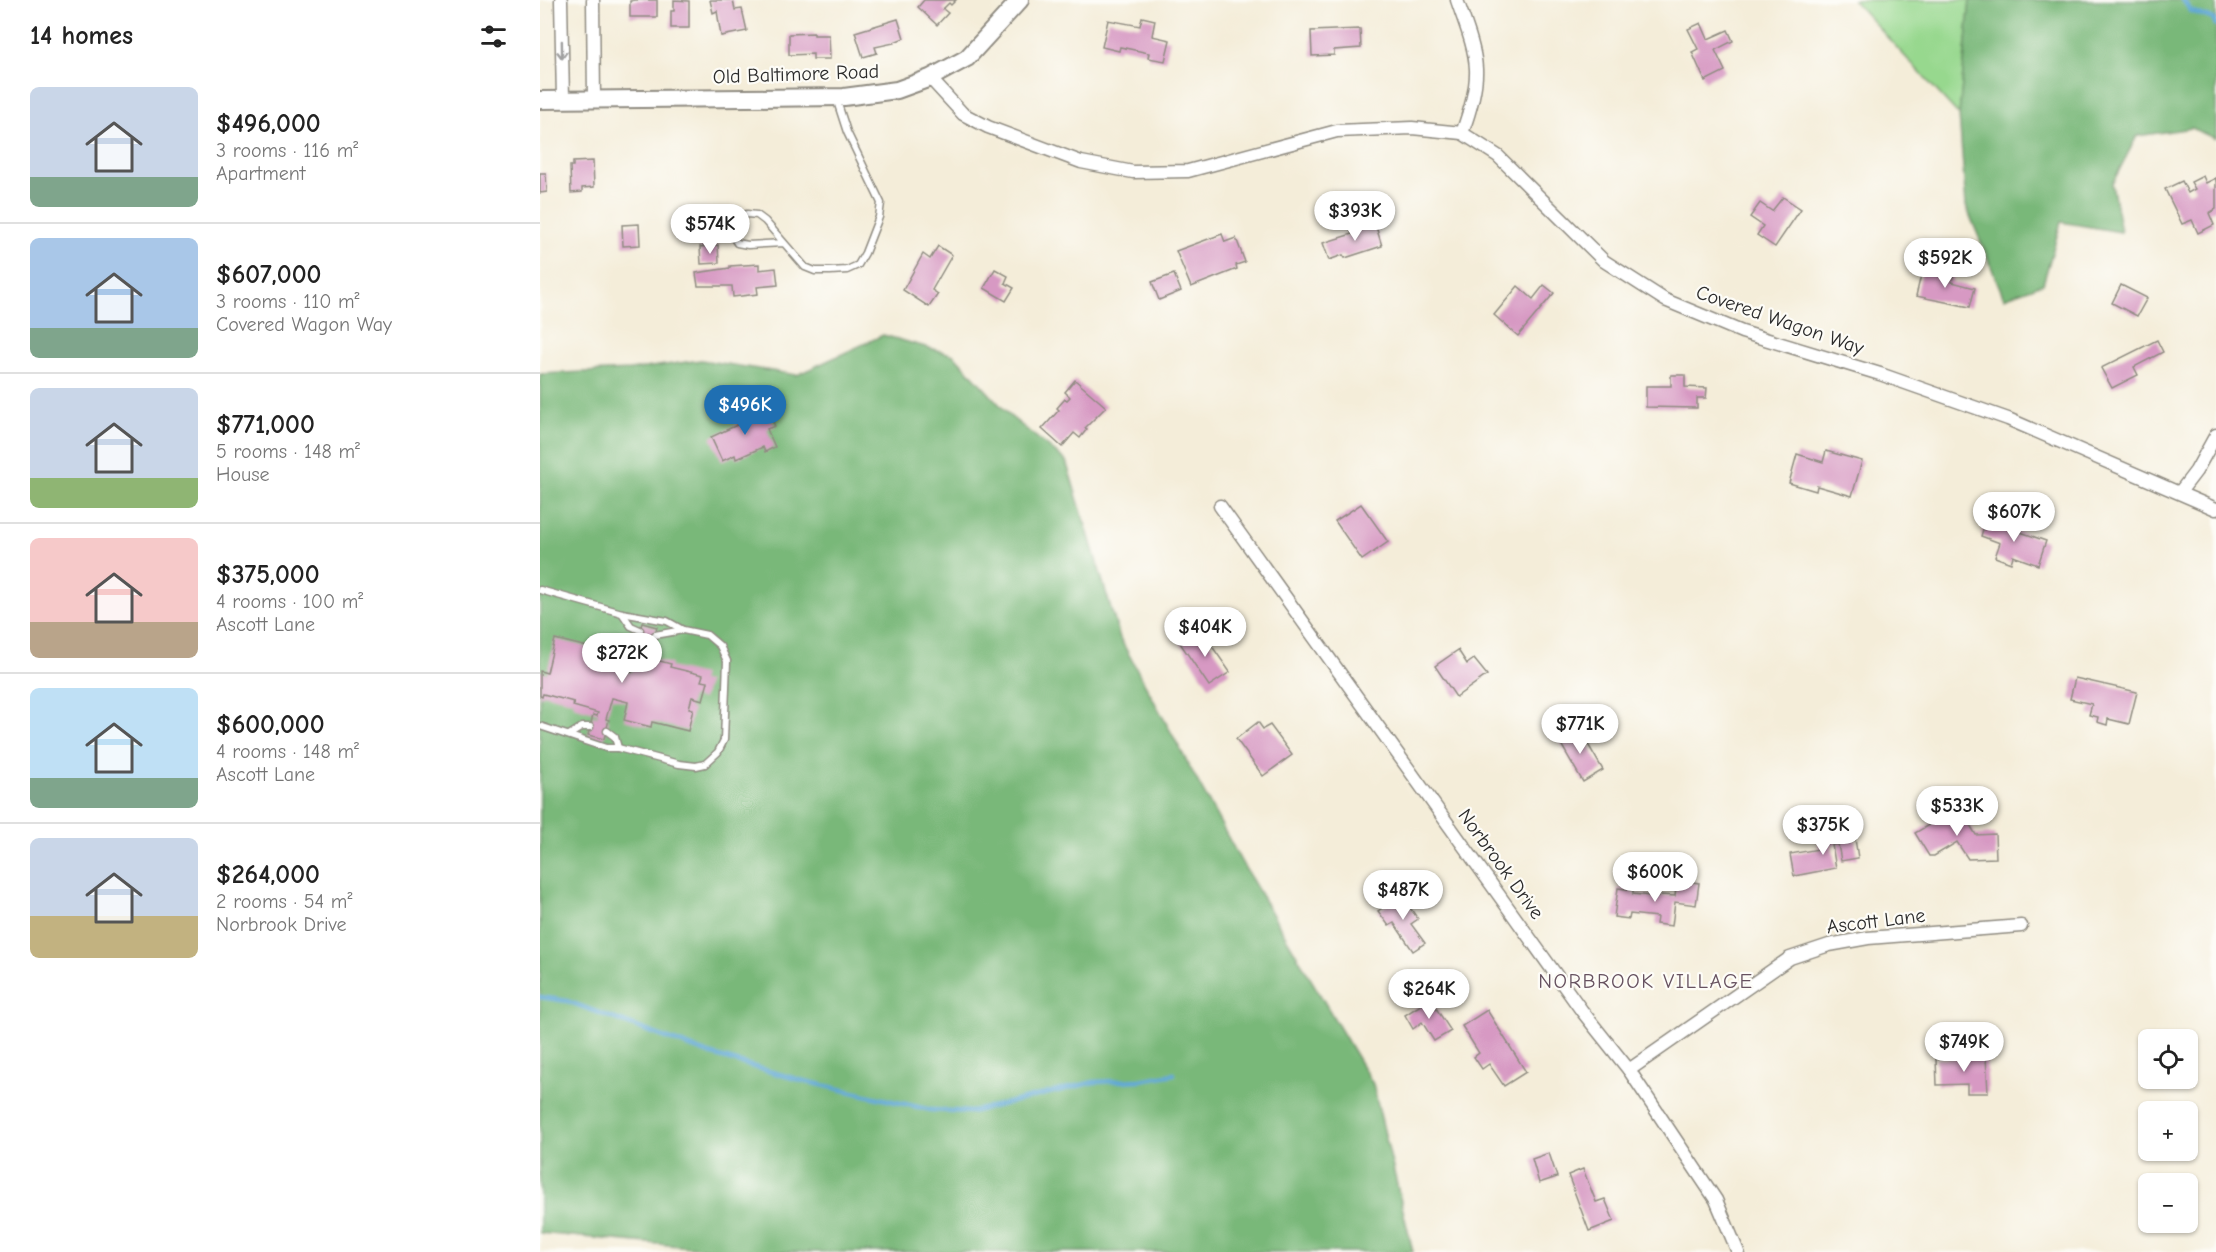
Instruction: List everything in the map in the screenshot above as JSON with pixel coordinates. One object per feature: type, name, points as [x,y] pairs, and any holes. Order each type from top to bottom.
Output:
[{"type":"street","points":[[561,0],[563,99]]},
{"type":"street","points":[[593,0],[594,99]]},
{"type":"street","name":"Old Baltimore Road","points":[[540,100],[836,97],[897,90],[930,78],[967,58],[1020,0]]},
{"type":"street","points":[[1457,0],[1469,36],[1476,69],[1470,111],[1461,133]]},
{"type":"street","name":"Covered Wagon Way","points":[[930,78],[963,114],[988,127],[1081,162],[1133,172],[1188,171],[1337,131],[1412,128],[1461,133],[1498,156],[1604,261],[1665,300],[1742,332],[1880,374],[2008,420],[2181,492],[2216,509]]},
{"type":"street","points":[[2181,492],[2216,435]]},
{"type":"street","name":"Norbrook Drive","points":[[1220,506],[1576,1002],[1629,1070],[1716,1200],[1738,1252]]},
{"type":"street","name":"Ascott Lane","points":[[1629,1070],[1790,958],[1829,945],[1868,938],[2021,926]]},
{"type":"lane","points":[[784,243],[748,245],[737,243],[732,235],[733,226],[737,218],[747,214],[757,215],[765,221],[805,267],[815,271],[847,270],[858,266],[879,217],[881,203],[847,132],[836,97]]},
{"type":"lane","points":[[540,590],[622,613],[667,621],[683,630],[706,635],[720,646],[727,661],[722,747],[712,759],[696,766],[679,764],[618,748],[606,748],[540,726]]},
{"type":"lane","points":[[622,613],[631,626],[640,630]]},
{"type":"lane","points":[[655,635],[683,630]]},
{"type":"lane","points":[[568,735],[582,727],[590,727]]},
{"type":"lane","points":[[607,731],[615,737],[618,748]]},
{"type":"green space","points":[[1853,0],[1970,0],[1959,115]]},
{"type":"green space","points":[[1970,0],[2216,0],[2216,139],[2192,128],[2137,136],[2112,184],[2121,232],[2061,222],[2043,284],[2004,298],[1966,206],[1959,115]]},
{"type":"green space","points":[[883,335],[954,355],[1010,416],[1066,461],[1120,638],[1242,863],[1373,1084],[1413,1252],[744,1252],[540,1233],[540,374],[630,370],[701,360],[797,375]]},
{"type":"building","points":[[657,0],[657,17],[630,17],[630,1]]},
{"type":"building","points":[[674,0],[689,1],[689,28],[671,28],[671,11],[674,11]]},
{"type":"building","points":[[710,0],[733,0],[735,10],[742,9],[747,31],[721,36],[717,11],[713,13]]},
{"type":"building","points":[[924,0],[956,0],[943,9],[948,13],[937,25],[918,7]]},
{"type":"building","points":[[1142,17],[1155,20],[1152,36],[1170,40],[1165,61],[1148,58],[1149,53],[1120,47],[1119,51],[1102,47],[1108,20],[1140,26]]},
{"type":"building","points":[[898,19],[904,38],[894,43],[875,47],[877,53],[863,57],[855,32]]},
{"type":"building","points":[[1701,23],[1708,39],[1728,30],[1733,41],[1715,50],[1725,71],[1705,81],[1692,52],[1698,49],[1688,29]]},
{"type":"building","points":[[1360,29],[1361,48],[1334,50],[1334,55],[1312,56],[1311,31]]},
{"type":"building","points":[[814,33],[814,35],[829,35],[830,59],[813,59],[813,54],[789,55],[789,34]]},
{"type":"building","points":[[593,161],[594,187],[582,188],[582,192],[571,193],[570,166],[573,166],[573,162]]},
{"type":"building","points":[[540,173],[546,173],[547,192],[540,193]]},
{"type":"building","points":[[2203,176],[2206,183],[2216,178],[2216,209],[2209,213],[2214,225],[2198,233],[2192,220],[2182,224],[2165,189],[2182,181],[2188,193],[2195,189],[2191,182]]},
{"type":"building","points":[[1783,197],[1801,209],[1775,247],[1757,235],[1763,226],[1750,217],[1760,203],[1772,211]]},
{"type":"building","points":[[1374,220],[1382,246],[1345,258],[1343,255],[1329,260],[1323,243],[1352,234],[1351,230],[1359,227],[1358,225]]},
{"type":"building","points":[[639,224],[640,245],[623,246],[622,225]]},
{"type":"building","points":[[1222,234],[1225,242],[1236,238],[1245,262],[1236,265],[1237,269],[1191,287],[1176,251]]},
{"type":"building","points":[[718,245],[719,263],[701,264],[700,247]]},
{"type":"building","points":[[938,246],[952,255],[932,290],[938,294],[929,307],[903,290],[923,254],[930,259]]},
{"type":"building","points":[[759,264],[759,270],[776,268],[778,285],[757,287],[758,294],[733,297],[732,286],[698,286],[696,273],[730,268],[730,266]]},
{"type":"building","points":[[995,269],[1008,276],[1005,283],[1014,288],[1006,301],[984,288]]},
{"type":"building","points":[[1943,270],[1954,273],[1952,282],[1975,288],[1970,307],[1916,296],[1922,271],[1941,276]]},
{"type":"building","points":[[1174,274],[1181,291],[1159,300],[1152,282]]},
{"type":"building","points":[[1544,285],[1554,293],[1518,336],[1494,315],[1518,286],[1533,299]]},
{"type":"building","points":[[2121,285],[2147,298],[2137,316],[2112,303]]},
{"type":"building","points":[[2157,340],[2163,352],[2134,367],[2138,375],[2112,388],[2101,368]]},
{"type":"building","points":[[1671,375],[1685,375],[1685,387],[1707,388],[1706,398],[1697,398],[1697,408],[1646,407],[1646,386],[1671,386]]},
{"type":"building","points":[[1075,380],[1106,407],[1085,428],[1087,429],[1080,438],[1074,433],[1062,447],[1042,429],[1059,410],[1057,408],[1070,397],[1065,392]]},
{"type":"building","points":[[756,410],[759,415],[768,411],[775,426],[767,429],[775,447],[765,452],[763,447],[736,459],[735,455],[722,461],[711,437],[737,425],[735,419]]},
{"type":"building","points":[[1826,451],[1862,461],[1852,496],[1817,486],[1816,491],[1789,483],[1797,454],[1823,462]]},
{"type":"building","points":[[1361,504],[1388,542],[1362,560],[1335,521]]},
{"type":"building","points":[[1986,520],[2046,541],[2038,565],[2013,556],[2011,563],[1995,557],[2000,543],[1981,536]]},
{"type":"building","points":[[642,623],[657,627],[649,658],[671,664],[670,667],[703,675],[701,681],[708,682],[703,700],[692,697],[689,708],[693,709],[688,731],[652,722],[651,727],[624,720],[628,702],[612,698],[606,719],[609,720],[604,739],[588,735],[593,715],[597,716],[598,713],[573,706],[574,702],[543,694],[542,697],[540,696],[540,671],[547,673],[555,639],[592,648],[593,643],[620,650],[615,668],[632,672],[641,639],[637,639]]},
{"type":"building","points":[[1200,629],[1230,672],[1209,686],[1180,643]]},
{"type":"building","points":[[1458,650],[1467,664],[1474,659],[1487,675],[1456,697],[1435,666]]},
{"type":"building","points":[[2075,678],[2137,692],[2129,724],[2108,719],[2107,725],[2097,722],[2098,717],[2089,715],[2092,704],[2070,699]]},
{"type":"building","points":[[1258,722],[1263,729],[1270,725],[1292,755],[1263,776],[1236,739]]},
{"type":"building","points":[[1578,727],[1603,770],[1583,782],[1558,739]]},
{"type":"building","points":[[1959,807],[1976,835],[1995,834],[1996,858],[1968,859],[1957,842],[1934,856],[1929,856],[1915,833]]},
{"type":"building","points":[[1843,837],[1844,841],[1855,839],[1858,858],[1841,861],[1838,844],[1832,845],[1836,868],[1794,876],[1790,854],[1819,849],[1818,841]]},
{"type":"building","points":[[1677,880],[1699,883],[1696,905],[1675,902],[1672,926],[1656,924],[1657,917],[1630,914],[1629,919],[1614,917],[1618,888],[1633,890],[1633,894],[1675,896]]},
{"type":"building","points":[[1401,895],[1418,919],[1411,924],[1425,943],[1413,951],[1394,923],[1389,926],[1378,911]]},
{"type":"building","points":[[1430,999],[1451,1031],[1434,1041],[1422,1022],[1413,1029],[1405,1015]]},
{"type":"building","points":[[1487,1010],[1526,1072],[1504,1086],[1489,1064],[1482,1069],[1474,1057],[1479,1053],[1462,1026]]},
{"type":"building","points":[[1986,1057],[1988,1093],[1967,1093],[1967,1084],[1937,1085],[1936,1059]]},
{"type":"building","points":[[1549,1153],[1557,1177],[1539,1183],[1532,1159]]},
{"type":"building","points":[[1583,1169],[1596,1202],[1605,1199],[1614,1221],[1589,1231],[1568,1175]]},
{"type":"waterway","points":[[2183,0],[2191,11],[2213,19],[2216,25]]},
{"type":"waterway","points":[[540,997],[567,1001],[709,1054],[800,1080],[931,1110],[971,1112],[1094,1082],[1140,1080],[1174,1074]]},
{"type":"district","name":"NORBROOK VILLAGE","points":[[1646,981]]}]
